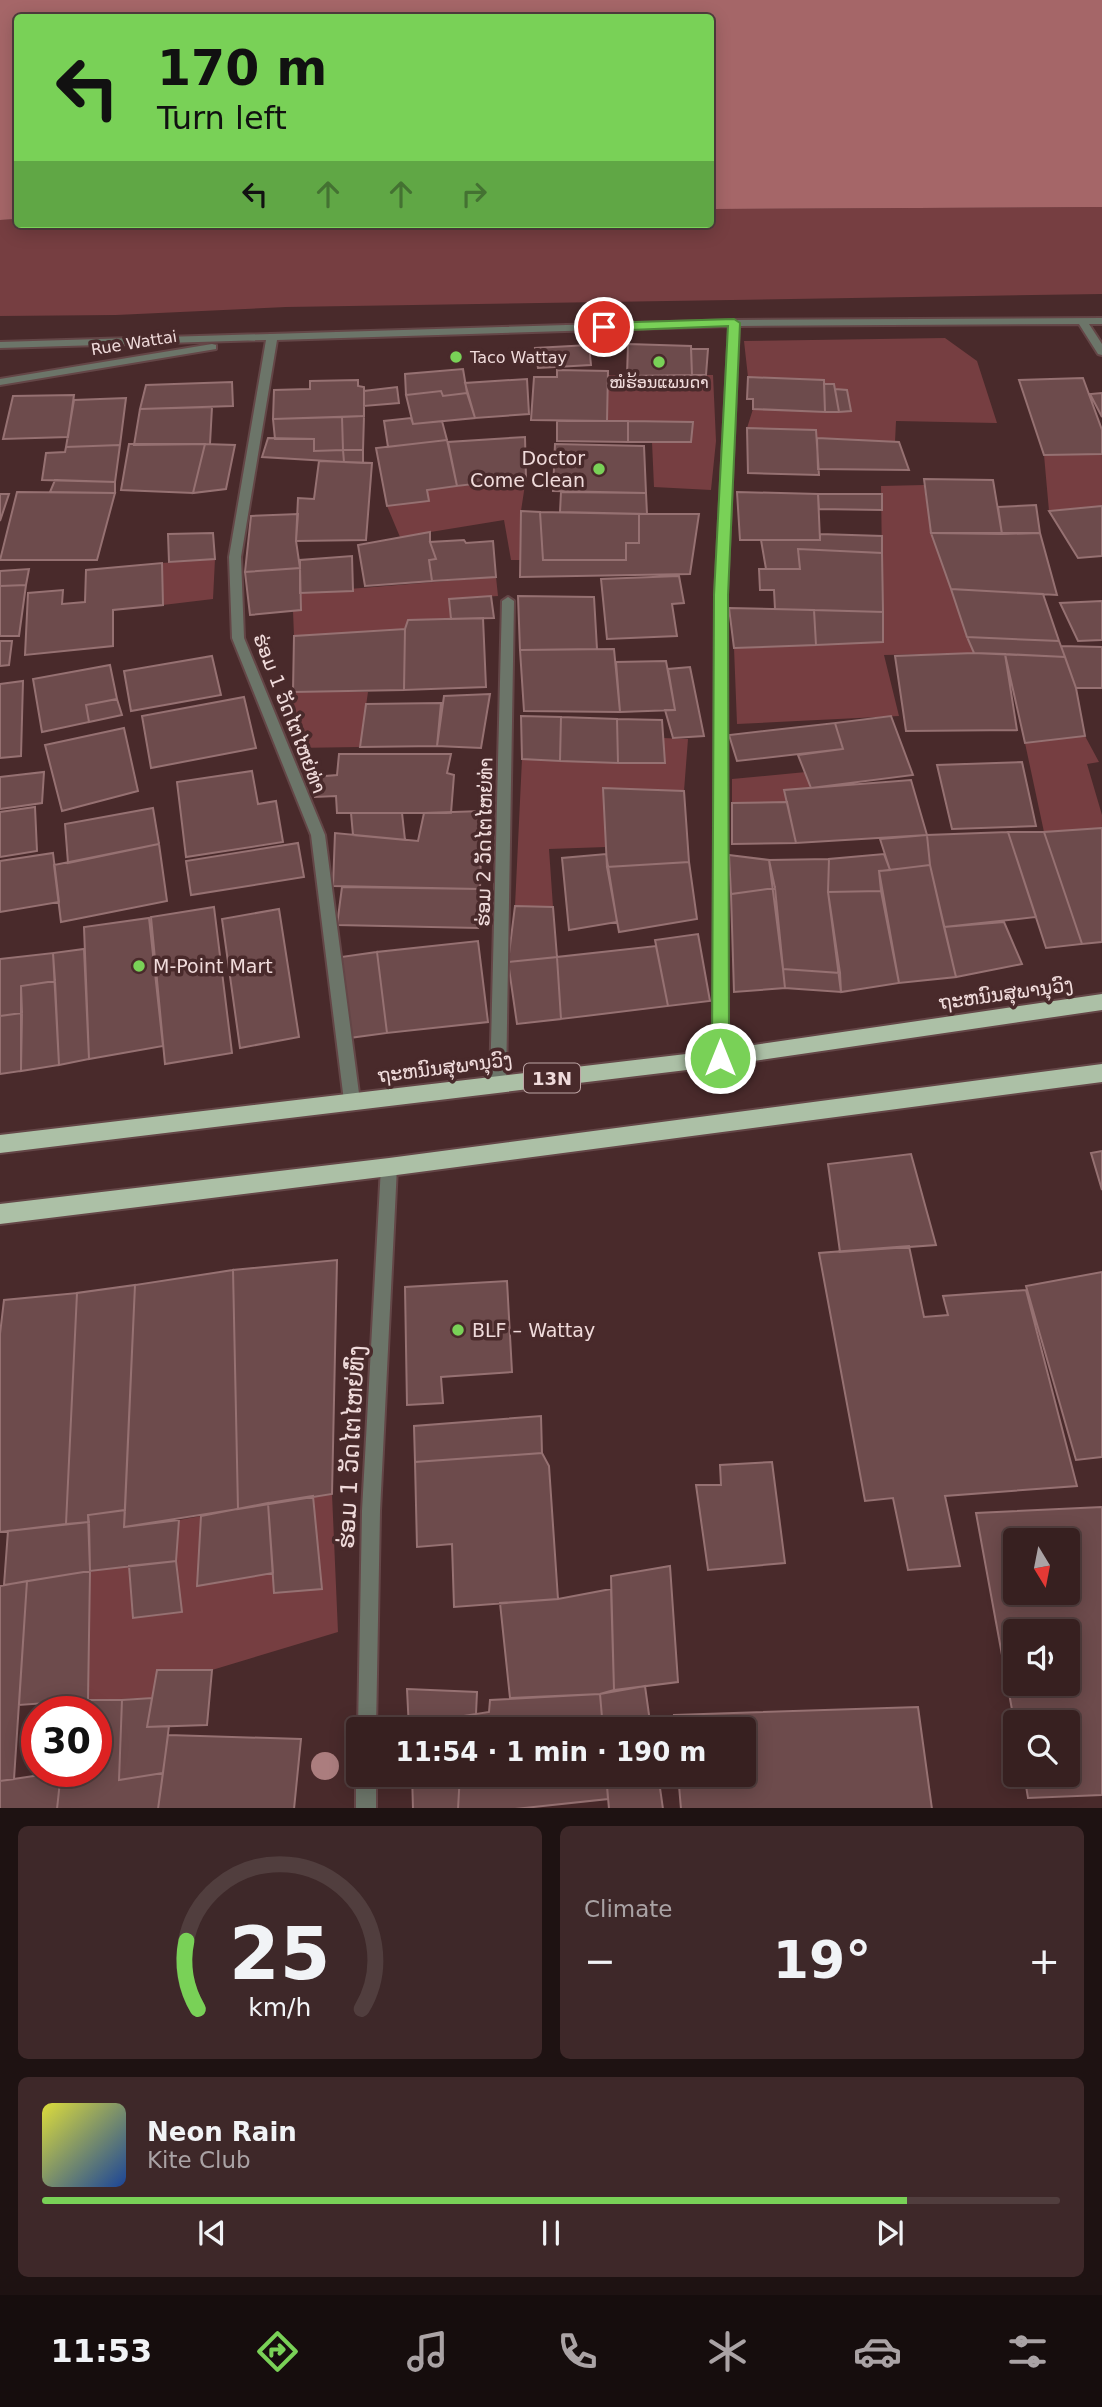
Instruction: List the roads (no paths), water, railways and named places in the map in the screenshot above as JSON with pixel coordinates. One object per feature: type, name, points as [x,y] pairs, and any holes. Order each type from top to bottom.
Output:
[{"type":"highway","name":"ຖະຫນົນສຸພານຸວົງ","points":[[0,1144],[720,1058],[1102,1002]]},
{"type":"highway","points":[[0,1214],[389,1167],[1102,1073]]},
{"type":"street","points":[[1082,321],[1102,352]]},
{"type":"street","points":[[0,345],[734,323],[1102,321]]},
{"type":"street","points":[[720,1058],[721,595],[734,323]]},
{"type":"street","name":"Rue Wattai","points":[[0,382],[272,338]]},
{"type":"street","name":"ຮ່ອມ 1 ວັດໄຕໄຫຍ່ທ່າ","points":[[272,338],[235,557],[238,638],[318,835],[352,1101]]},
{"type":"street","name":"ຮ່ອມ 2 ວັດໄຕໄຫຍ່ທ່າ","points":[[498,1084],[508,601]]},
{"type":"street","name":"ຮ່ອມ 1 ວັດໄຕໄຫຍ່ທົ່ງ","points":[[367,1717],[371,1511],[389,1167]]},
{"type":"street","points":[[366,1787],[366,1808]]},
{"type":"place","name":"Taco Wattay","points":[[456,357]]},
{"type":"place","name":"ໜໍຮ້ອນແພນດາ","points":[[659,362]]},
{"type":"place","name":"Doctor Come Clean","points":[[599,469]]},
{"type":"place","name":"M-Point Mart","points":[[139,966]]},
{"type":"place","name":"BLF – Wattay","points":[[458,1330]]}]
